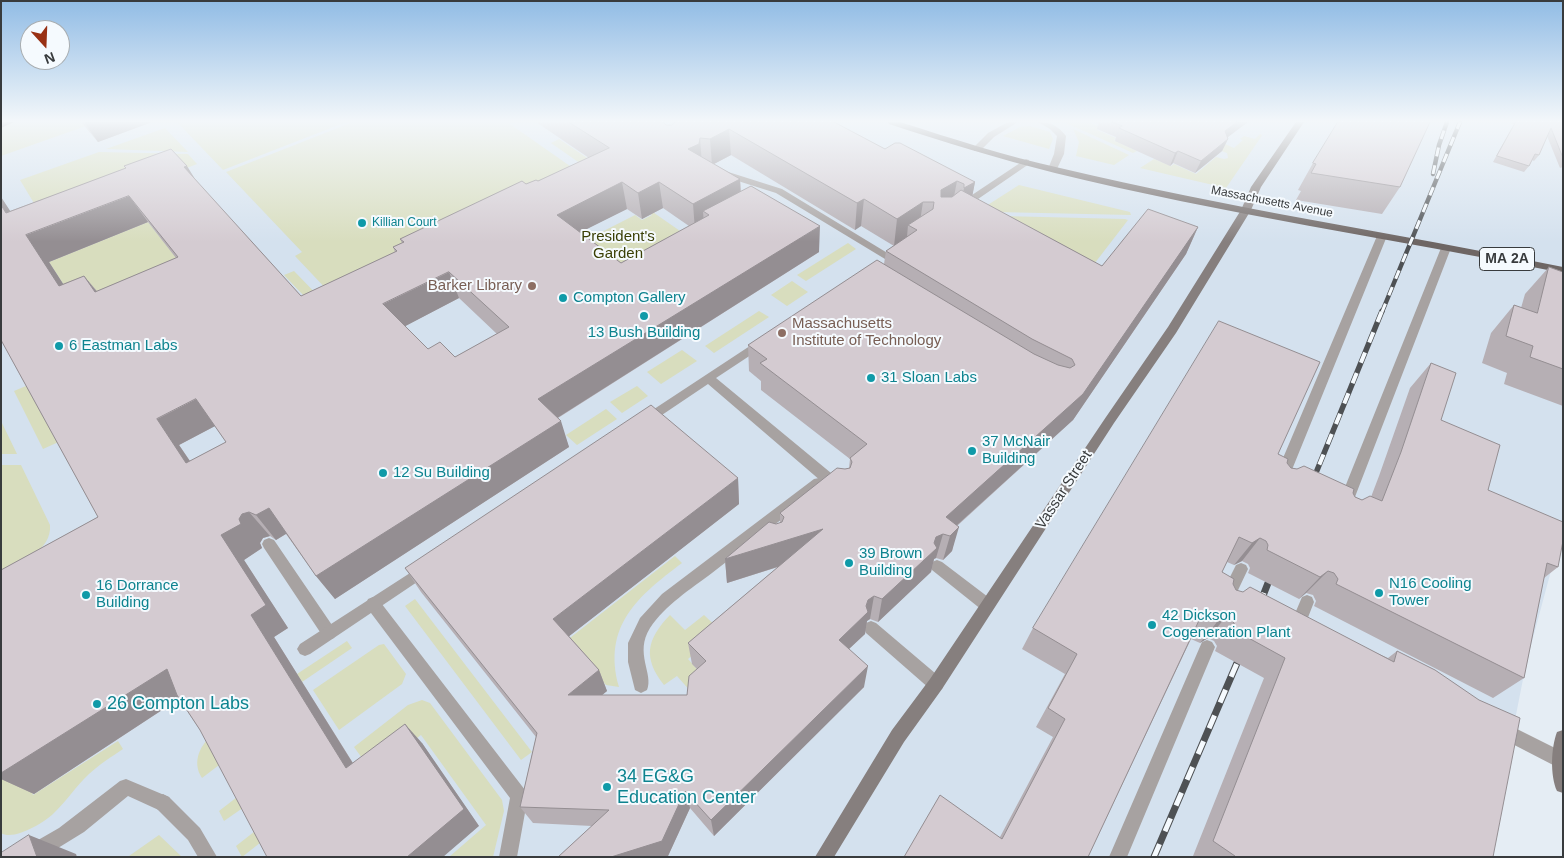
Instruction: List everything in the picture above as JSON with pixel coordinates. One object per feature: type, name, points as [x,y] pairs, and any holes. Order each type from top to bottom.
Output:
[{"type":"main road","name":"Massachusetts Avenue","points":[[1026,162],[1155,192],[1563,270]]},
{"type":"main road","name":"Vassar Street","points":[[824,857],[898,736],[936,684],[1110,420],[1172,330],[1246,210],[1256,187],[1273,162]]},
{"type":"main road","points":[[1561,748],[1563,785]]},
{"type":"street","points":[[975,197],[1026,162]]},
{"type":"street","points":[[1053,169],[1056,162]]},
{"type":"street","points":[[715,171],[779,191],[892,254],[876,265]]},
{"type":"street","points":[[763,200],[779,191]]},
{"type":"street","points":[[1278,486],[1382,236]]},
{"type":"street","points":[[1340,516],[1446,248]]},
{"type":"street","points":[[634,428],[776,333]]},
{"type":"street","points":[[641,685],[636,662],[636,644],[645,623],[667,599],[764,533],[830,480],[708,378]]},
{"type":"street","points":[[269,544],[329,633]]},
{"type":"street","points":[[305,649],[433,564]]},
{"type":"street","points":[[937,566],[987,605]]},
{"type":"street","points":[[1224,605],[1241,569]]},
{"type":"street","points":[[1306,602],[1298,622],[1315,632]]},
{"type":"street","points":[[372,604],[519,796],[508,857]]},
{"type":"street","points":[[871,628],[936,684]]},
{"type":"street","points":[[1118,857],[1207,647]]},
{"type":"street","points":[[1490,723],[1561,748]]},
{"type":"street","points":[[25,857],[42,849],[88,820],[126,787],[163,803],[194,834],[208,857]]},
{"type":"shaded area","name":"Massachusetts Institute of Technology","points":[[1,162],[1563,162],[1563,526],[1526,664],[1488,857],[1,857]]},
{"type":"green space","points":[[71,162],[195,162],[197,164],[46,223],[20,180]]},
{"type":"green space","points":[[215,162],[243,162],[223,170]]},
{"type":"green space","points":[[251,162],[564,162],[580,173],[330,293],[295,256],[302,252],[226,172]]},
{"type":"green space","points":[[578,162],[593,162],[611,174],[594,173]]},
{"type":"green space","points":[[1102,162],[1118,162],[1114,165]]},
{"type":"green space","points":[[1149,162],[1161,162],[1171,166],[1174,164],[1196,174],[1210,162],[1244,162],[1226,188],[1140,168]]},
{"type":"green space","points":[[1019,185],[1130,212],[1131,215],[996,212],[983,208]]},
{"type":"green space","name":"President's Garden","points":[[647,208],[693,240],[625,278],[580,243],[635,215],[642,220],[652,215],[645,209]]},
{"type":"green space","points":[[1002,216],[1125,219],[1128,220],[1091,268]]},
{"type":"green space","points":[[148,222],[200,288],[82,313],[49,262]]},
{"type":"green space","points":[[848,243],[856,249],[806,281],[797,275]]},
{"type":"green space","points":[[294,271],[327,305],[323,316],[284,275]]},
{"type":"green space","points":[[792,281],[808,292],[787,306],[771,295]]},
{"type":"green space","points":[[759,311],[769,317],[714,353],[705,346]]},
{"type":"green space","points":[[682,350],[697,361],[661,384],[647,372]]},
{"type":"green space","points":[[33,383],[63,440],[43,449],[14,391]]},
{"type":"green space","points":[[637,386],[648,396],[622,413],[610,402]]},
{"type":"green space","points":[[606,409],[617,419],[577,445],[566,435]]},
{"type":"green space","points":[[1,421],[17,454],[1,454]]},
{"type":"green space","points":[[1,465],[21,465],[50,525],[46,542],[40,549],[25,560],[1,572]]},
{"type":"green space","points":[[675,556],[682,563],[651,588],[628,614],[620,630],[615,647],[615,666],[619,687],[606,685],[566,641]]},
{"type":"green space","points":[[415,599],[532,752],[521,760],[405,606]]},
{"type":"green space","points":[[670,615],[685,630],[704,615],[721,631],[688,659],[706,679],[692,693],[677,676],[664,685],[657,675],[650,658],[652,641]]},
{"type":"green space","points":[[347,641],[352,648],[302,682],[297,674]]},
{"type":"green space","points":[[384,644],[406,674],[402,684],[339,730],[313,690],[379,645]]},
{"type":"green space","points":[[422,700],[430,703],[502,800],[504,811],[493,857],[449,857],[486,825],[421,735],[372,772],[354,747],[408,705]]},
{"type":"green space","points":[[2,721],[33,795],[118,741],[123,749],[89,774],[48,818],[21,833],[7,835],[1,833]]},
{"type":"green space","points":[[214,733],[282,857],[275,857],[265,839],[242,857],[236,846],[259,828],[247,805],[224,821],[219,811],[241,794],[223,762],[202,778],[197,765],[199,753],[205,742]]},
{"type":"green space","points":[[159,835],[182,857],[129,857],[129,856]]},
{"type":"building","points":[[135,162],[183,162],[187,166],[184,167],[301,296],[397,251],[393,247],[404,242],[400,239],[522,181],[526,184],[538,181],[579,162],[711,162],[740,179],[693,204],[659,182],[638,193],[622,182],[557,215],[621,263],[709,215],[703,211],[751,186],[820,226],[538,399],[561,421],[316,576],[269,508],[256,515],[249,512],[242,514],[239,519],[241,524],[221,535],[266,605],[251,615],[346,768],[405,724],[464,809],[407,857],[267,857],[200,730],[177,695],[167,669],[1,773],[1,570],[98,517],[1,340],[1,205],[6,213],[126,168],[124,166]],"holes":[[[129,196],[178,257],[95,292],[84,276],[59,286],[26,235]],[[449,272],[509,327],[455,357],[440,342],[428,349],[383,304]],[[196,399],[226,442],[186,463],[157,419]]]},
{"type":"building","points":[[786,162],[937,162],[975,182],[964,188],[964,184],[957,181],[941,190],[941,197],[952,197],[961,190],[1102,266],[1148,209],[1198,227],[1083,394],[946,517],[959,527],[950,536],[943,534],[936,537],[934,543],[937,548],[882,599],[874,596],[868,600],[866,606],[868,612],[839,640],[868,666],[711,820],[685,791],[662,841],[611,857],[558,857],[609,810],[520,807],[537,733],[405,568],[651,405],[738,478],[553,619],[599,670],[568,695],[687,695],[689,676],[706,661],[688,643],[823,529],[725,559],[769,522],[776,524],[782,522],[784,517],[780,513],[837,468],[850,468],[852,462],[850,458],[867,444],[760,363],[767,359],[748,345],[877,260],[1034,354],[1058,365],[1070,368],[1075,365],[1072,359],[1032,339],[886,251],[917,230],[908,225],[933,209],[934,202],[923,202],[897,219],[864,199],[857,203]]},
{"type":"building","points":[[1412,162],[1400,187],[1311,173],[1316,164],[1313,163]]},
{"type":"building","points":[[1516,162],[1531,162],[1529,166]]},
{"type":"building","points":[[1549,267],[1563,272],[1563,369],[1530,357],[1533,346],[1506,336],[1514,305],[1537,313]]},
{"type":"building","points":[[1219,321],[1320,362],[1278,454],[1288,459],[1287,463],[1291,468],[1297,469],[1304,466],[1354,489],[1355,497],[1362,500],[1370,496],[1382,501],[1401,452],[1431,363],[1456,373],[1441,420],[1500,445],[1488,490],[1563,522],[1563,541],[1558,567],[1547,563],[1524,678],[1336,584],[1338,579],[1334,573],[1328,571],[1320,577],[1267,550],[1268,545],[1266,541],[1260,538],[1252,543],[1239,537],[1222,572],[1234,579],[1233,584],[1236,590],[1243,592],[1250,587],[1394,662],[1397,651],[1435,670],[1479,700],[1520,718],[1493,857],[1234,857],[1213,841],[1285,658],[1234,630],[1235,625],[1232,620],[1226,617],[1217,622],[1202,614],[1088,857],[904,857],[940,795],[1002,839],[1065,719],[1048,708],[1077,654],[1033,628]]},
{"type":"building","points":[[29,835],[37,857],[1,857],[1,853]]},
{"type":"railway","points":[[1433,174],[1435,162]]},
{"type":"railway","points":[[1382,312],[1444,162]]},
{"type":"railway","points":[[1311,485],[1382,311]]},
{"type":"railway","points":[[1259,606],[1268,583]]},
{"type":"railway","points":[[1154,857],[1237,663]]},
{"type":"place","name":"Killian Court","points":[[362,223]]},
{"type":"place","name":"Barker Library","points":[[532,286]]},
{"type":"place","name":"Compton Gallery","points":[[563,298]]},
{"type":"place","name":"13 Bush Building","points":[[644,316]]},
{"type":"place","name":"Massachusetts Institute of Technology","points":[[782,333]]},
{"type":"place","name":"6 Eastman Labs","points":[[59,346]]},
{"type":"place","name":"31 Sloan Labs","points":[[871,378]]},
{"type":"place","name":"37 McNair Building","points":[[972,451]]},
{"type":"place","name":"12 Su Building","points":[[383,473]]},
{"type":"place","name":"39 Brown Building","points":[[849,563]]},
{"type":"place","name":"N16 Cooling Tower","points":[[1379,593]]},
{"type":"place","name":"16 Dorrance Building","points":[[86,595]]},
{"type":"place","name":"42 Dickson Cogeneration Plant","points":[[1152,625]]},
{"type":"place","name":"26 Compton Labs","points":[[97,704]]},
{"type":"place","name":"34 EG&G Education Center","points":[[607,787]]}]
